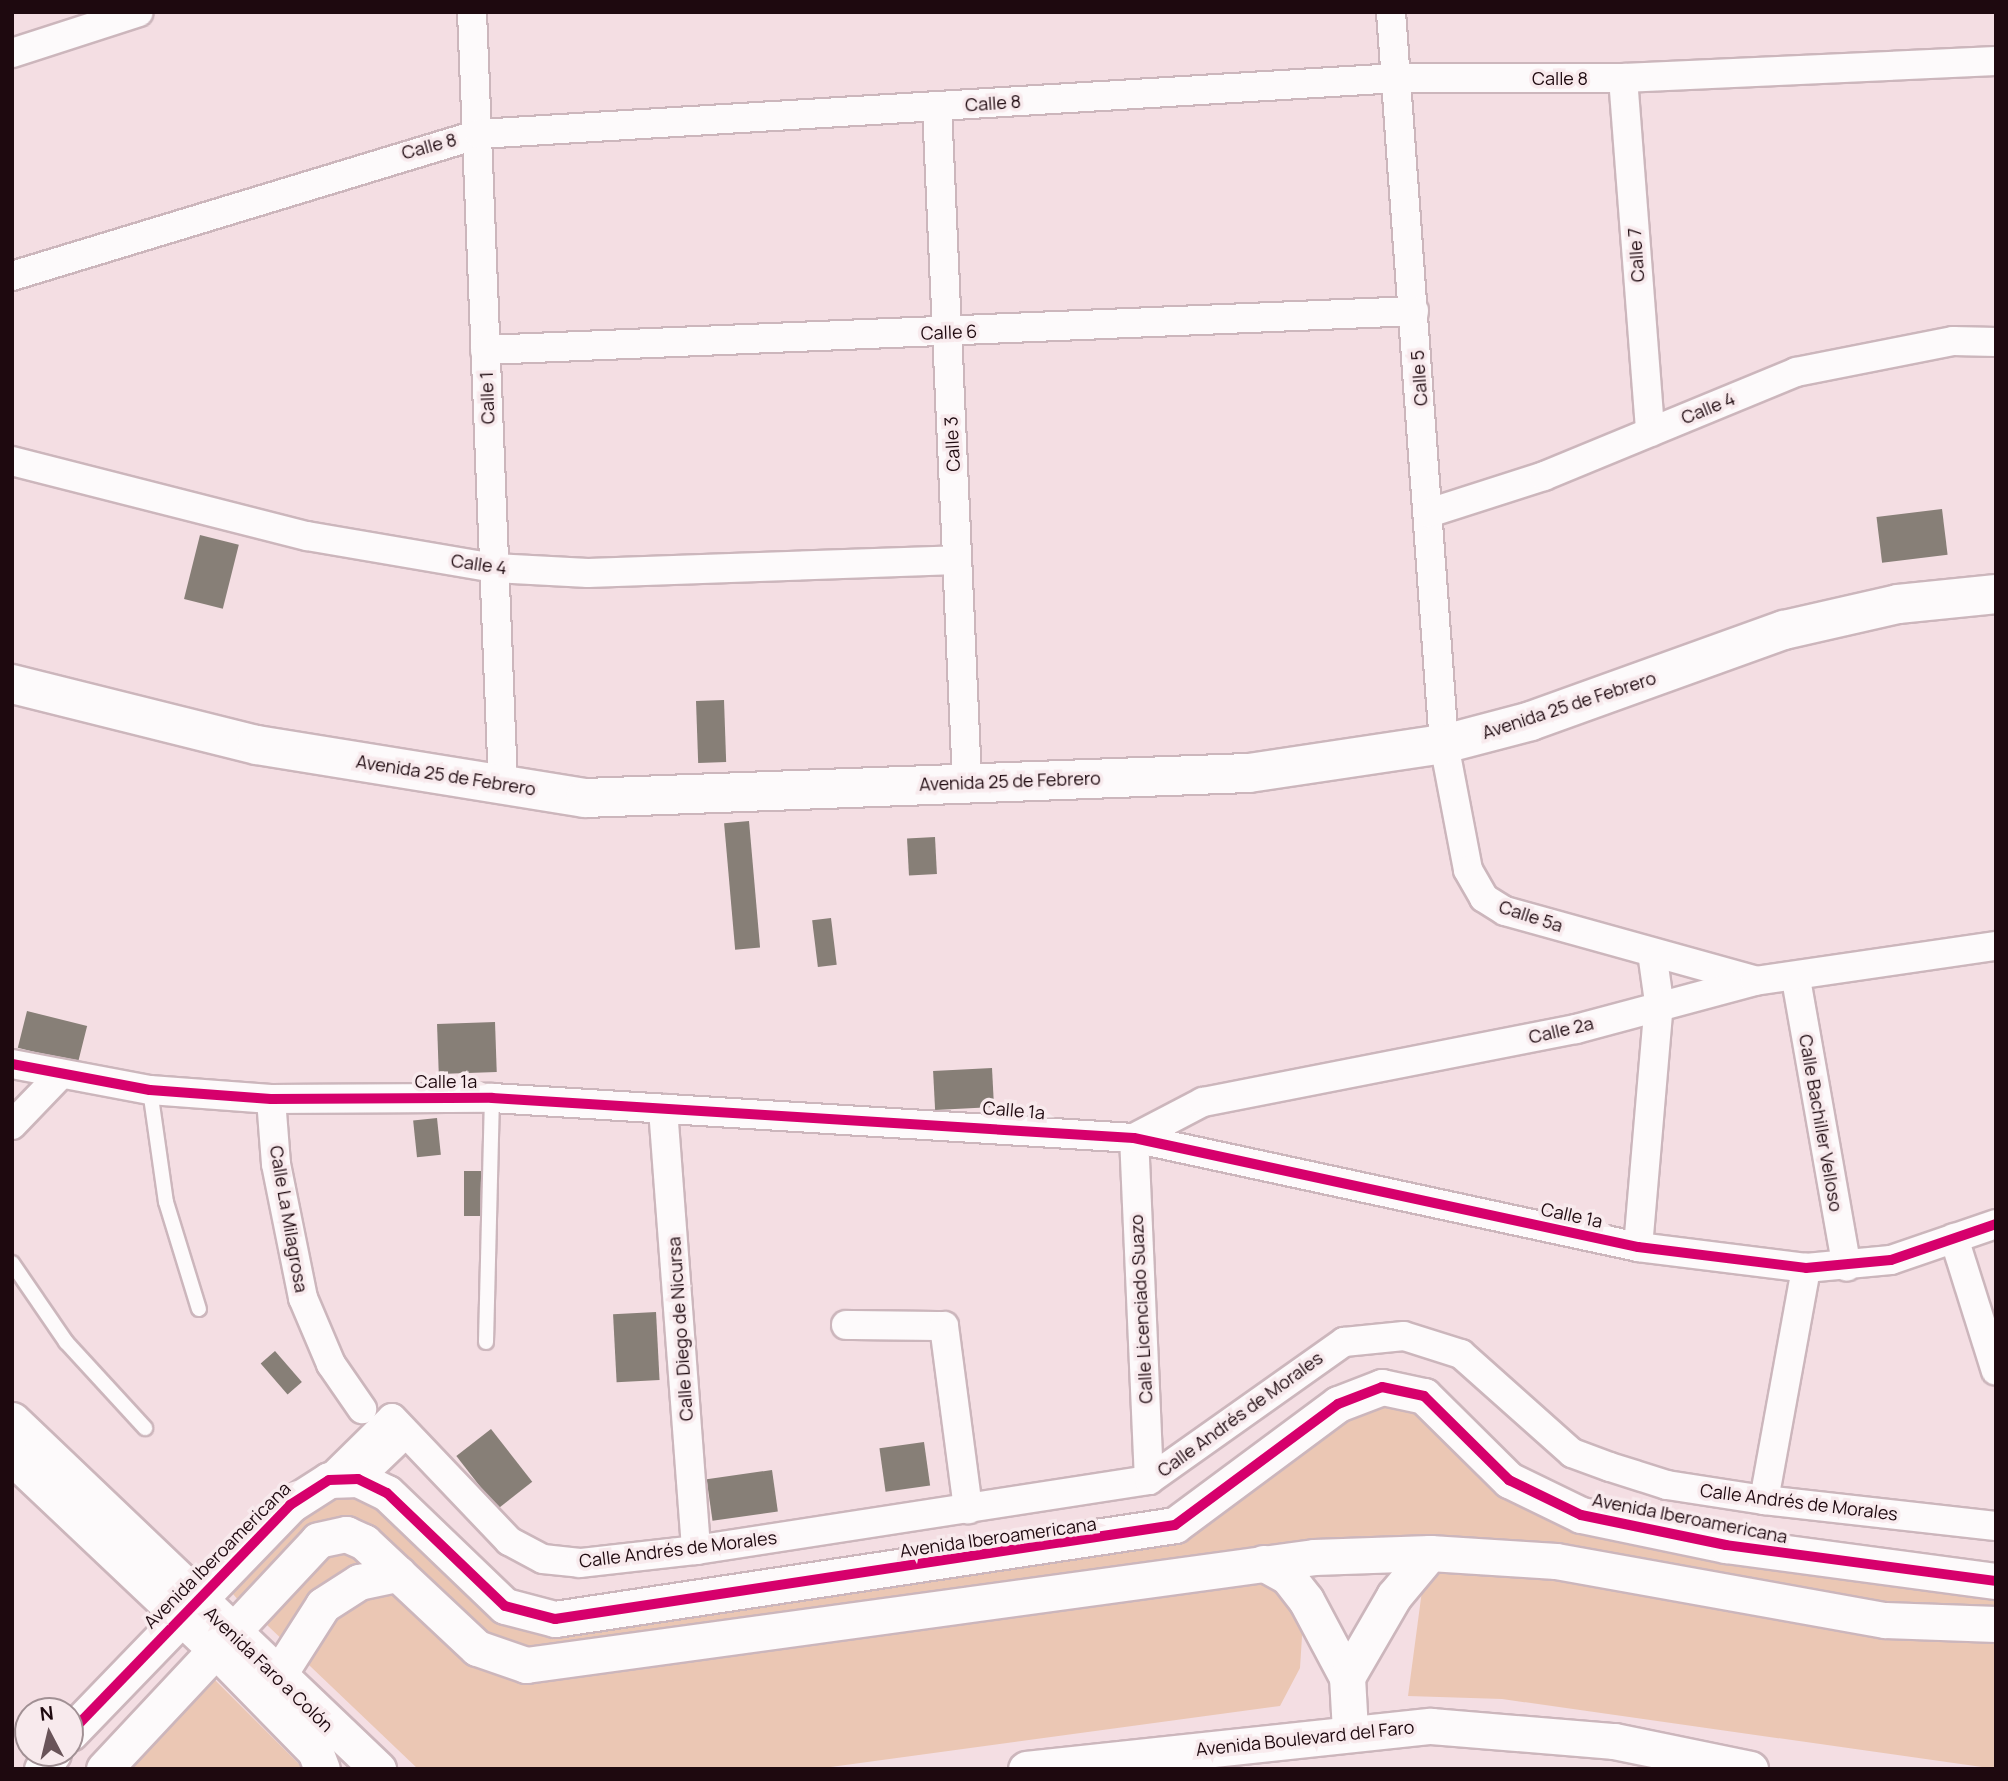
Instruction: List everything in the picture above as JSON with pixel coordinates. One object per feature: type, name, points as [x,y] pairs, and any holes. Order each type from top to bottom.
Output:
[{"type":"main road","name":"Avenida 25 de Febrero","points":[[12,684],[257,745],[585,798],[967,781],[1249,773],[1444,744],[1531,722],[1784,630],[1898,604],[1996,594]]},
{"type":"street","points":[[12,53],[139,12]]},
{"type":"street","name":"Calle 1","points":[[472,12],[503,783]]},
{"type":"street","name":"Calle 5","points":[[1391,12],[1444,744]]},
{"type":"street","name":"Calle 8","points":[[12,276],[479,134],[1396,78],[1623,78],[1996,61]]},
{"type":"street","name":"Calle 7","points":[[1623,78],[1650,432]]},
{"type":"street","name":"Calle 3","points":[[937,107],[967,781]]},
{"type":"street","name":"Calle 6","points":[[485,350],[1414,311]]},
{"type":"street","name":"Calle 4","points":[[1429,513],[1650,432],[1796,372],[1953,341],[1996,342]]},
{"type":"street","name":"Calle 4","points":[[12,461],[307,536],[494,568],[588,573],[957,560]]},
{"type":"street","name":"Calle 5a","points":[[1444,744],[1468,870],[1484,898],[1505,911],[1755,981]]},
{"type":"street","name":"Calle 2a","points":[[1134,1138],[1203,1101],[1576,1029],[1659,1002],[1755,981],[1796,979],[1996,946]]},
{"type":"street","points":[[1638,1247],[1659,1002],[1652,952]]},
{"type":"street","name":"Calle Bachiller Velloso","points":[[1796,979],[1847,1267]]},
{"type":"street","name":"Calle 1a","points":[[12,1064],[150,1090],[271,1099],[492,1098],[663,1109],[935,1121],[1134,1138],[1638,1247],[1806,1268],[1847,1267],[1996,1224]]},
{"type":"street","points":[[12,1125],[61,1074]]},
{"type":"street","name":"Calle La Milagrosa","points":[[271,1099],[276,1164],[303,1298],[331,1364],[362,1409]]},
{"type":"street","name":"Calle Diego de Nicursa","points":[[663,1109],[696,1550]]},
{"type":"street","name":"Calle Licenciado Suazo","points":[[1134,1138],[1149,1480]]},
{"type":"street","points":[[1954,1238],[1996,1371]]},
{"type":"street","points":[[1763,1500],[1806,1268]]},
{"type":"street","points":[[846,1325],[944,1326],[968,1509]]},
{"type":"street","name":"Calle Andrés de Morales","points":[[343,1480],[398,1426],[509,1541],[543,1559],[580,1563],[696,1550],[1149,1480],[1344,1342],[1404,1336],[1461,1354],[1572,1452],[1667,1485],[1763,1500],[1996,1526]]},
{"type":"street","name":"Avenida Iberoamericana","points":[[84,1718],[187,1606],[290,1505],[343,1480],[387,1493],[505,1606],[555,1619],[1175,1525],[1338,1405],[1382,1387],[1424,1396],[1508,1479],[1581,1515],[1726,1545],[1996,1581]]},
{"type":"street","name":"Avenida Faro a Colón","points":[[12,1420],[187,1606]]},
{"type":"street","name":"Avenida Faro a Colón","points":[[12,1457],[187,1606],[224,1641],[315,1751],[322,1769]]},
{"type":"street","points":[[104,1769],[318,1540],[346,1534],[398,1574],[477,1648],[526,1665],[1263,1563],[1430,1553],[1556,1561],[1885,1620],[1996,1624]]},
{"type":"street","points":[[1347,1677],[1394,1596],[1430,1553]]},
{"type":"street","points":[[1263,1563],[1288,1577],[1306,1600],[1347,1677],[1350,1730]]},
{"type":"street","points":[[277,1677],[323,1605],[359,1583],[398,1574]]},
{"type":"street","name":"Avenida Faro a Colón","points":[[224,1641],[277,1677],[378,1769]]},
{"type":"street","name":"Avenida Boulevard del Faro","points":[[1026,1769],[1350,1730],[1520,1731],[1614,1741],[1750,1769]]},
{"type":"lane","points":[[150,1090],[166,1202],[200,1309]]},
{"type":"lane","points":[[486,1342],[492,1098]]},
{"type":"lane","points":[[12,1263],[66,1342],[145,1428]]},
{"type":"shaded area","points":[[1383,1392],[1424,1403],[1510,1485],[1996,1589],[1996,1619],[1428,1547],[520,1657],[482,1641],[346,1526],[244,1607],[222,1581],[310,1494],[357,1485],[505,1612],[1115,1544]]},
{"type":"shaded area","points":[[353,1550],[475,1659],[1243,1577],[1271,1586],[1303,1621],[1300,1668],[1280,1706],[816,1769],[418,1769],[267,1625],[323,1554]]},
{"type":"shaded area","points":[[1425,1568],[1566,1575],[1996,1638],[1996,1769],[1502,1699],[1408,1696]]},
{"type":"shaded area","points":[[211,1676],[304,1769],[118,1769]]},
{"type":"building","points":[[1942,509],[1948,555],[1882,563],[1876,517]]},
{"type":"building","points":[[200,535],[239,545],[223,609],[184,599]]},
{"type":"building","points":[[724,700],[726,762],[698,763],[696,701]]},
{"type":"building","points":[[749,821],[760,948],[735,950],[724,823]]},
{"type":"building","points":[[935,837],[937,874],[909,875],[907,838]]},
{"type":"building","points":[[831,918],[837,965],[818,967],[812,920]]},
{"type":"building","points":[[27,1011],[87,1026],[78,1063],[18,1048]]},
{"type":"building","points":[[495,1022],[497,1072],[439,1074],[437,1024]]},
{"type":"building","points":[[992,1068],[994,1107],[935,1110],[933,1071]]},
{"type":"building","points":[[437,1118],[441,1155],[417,1157],[413,1121]]},
{"type":"building","points":[[464,1171],[481,1171],[481,1216],[464,1216]]},
{"type":"building","points":[[656,1312],[660,1380],[617,1382],[613,1314]]},
{"type":"building","points":[[275,1351],[302,1382],[288,1394],[261,1363]]},
{"type":"building","points":[[491,1429],[532,1482],[498,1509],[456,1456]]},
{"type":"building","points":[[924,1442],[930,1486],[886,1492],[879,1448]]},
{"type":"building","points":[[772,1470],[778,1512],[712,1521],[707,1479]]},
{"type":"cycle path","points":[[12,1064],[150,1090],[271,1099],[492,1098],[1134,1138],[1638,1247],[1806,1268],[1891,1260],[1996,1224]]},
{"type":"cycle path","points":[[84,1718],[290,1505],[329,1480],[358,1479],[387,1493],[505,1606],[555,1619],[1175,1525],[1338,1404],[1382,1387],[1424,1396],[1509,1480],[1581,1515],[1726,1545],[1996,1581]]}]
